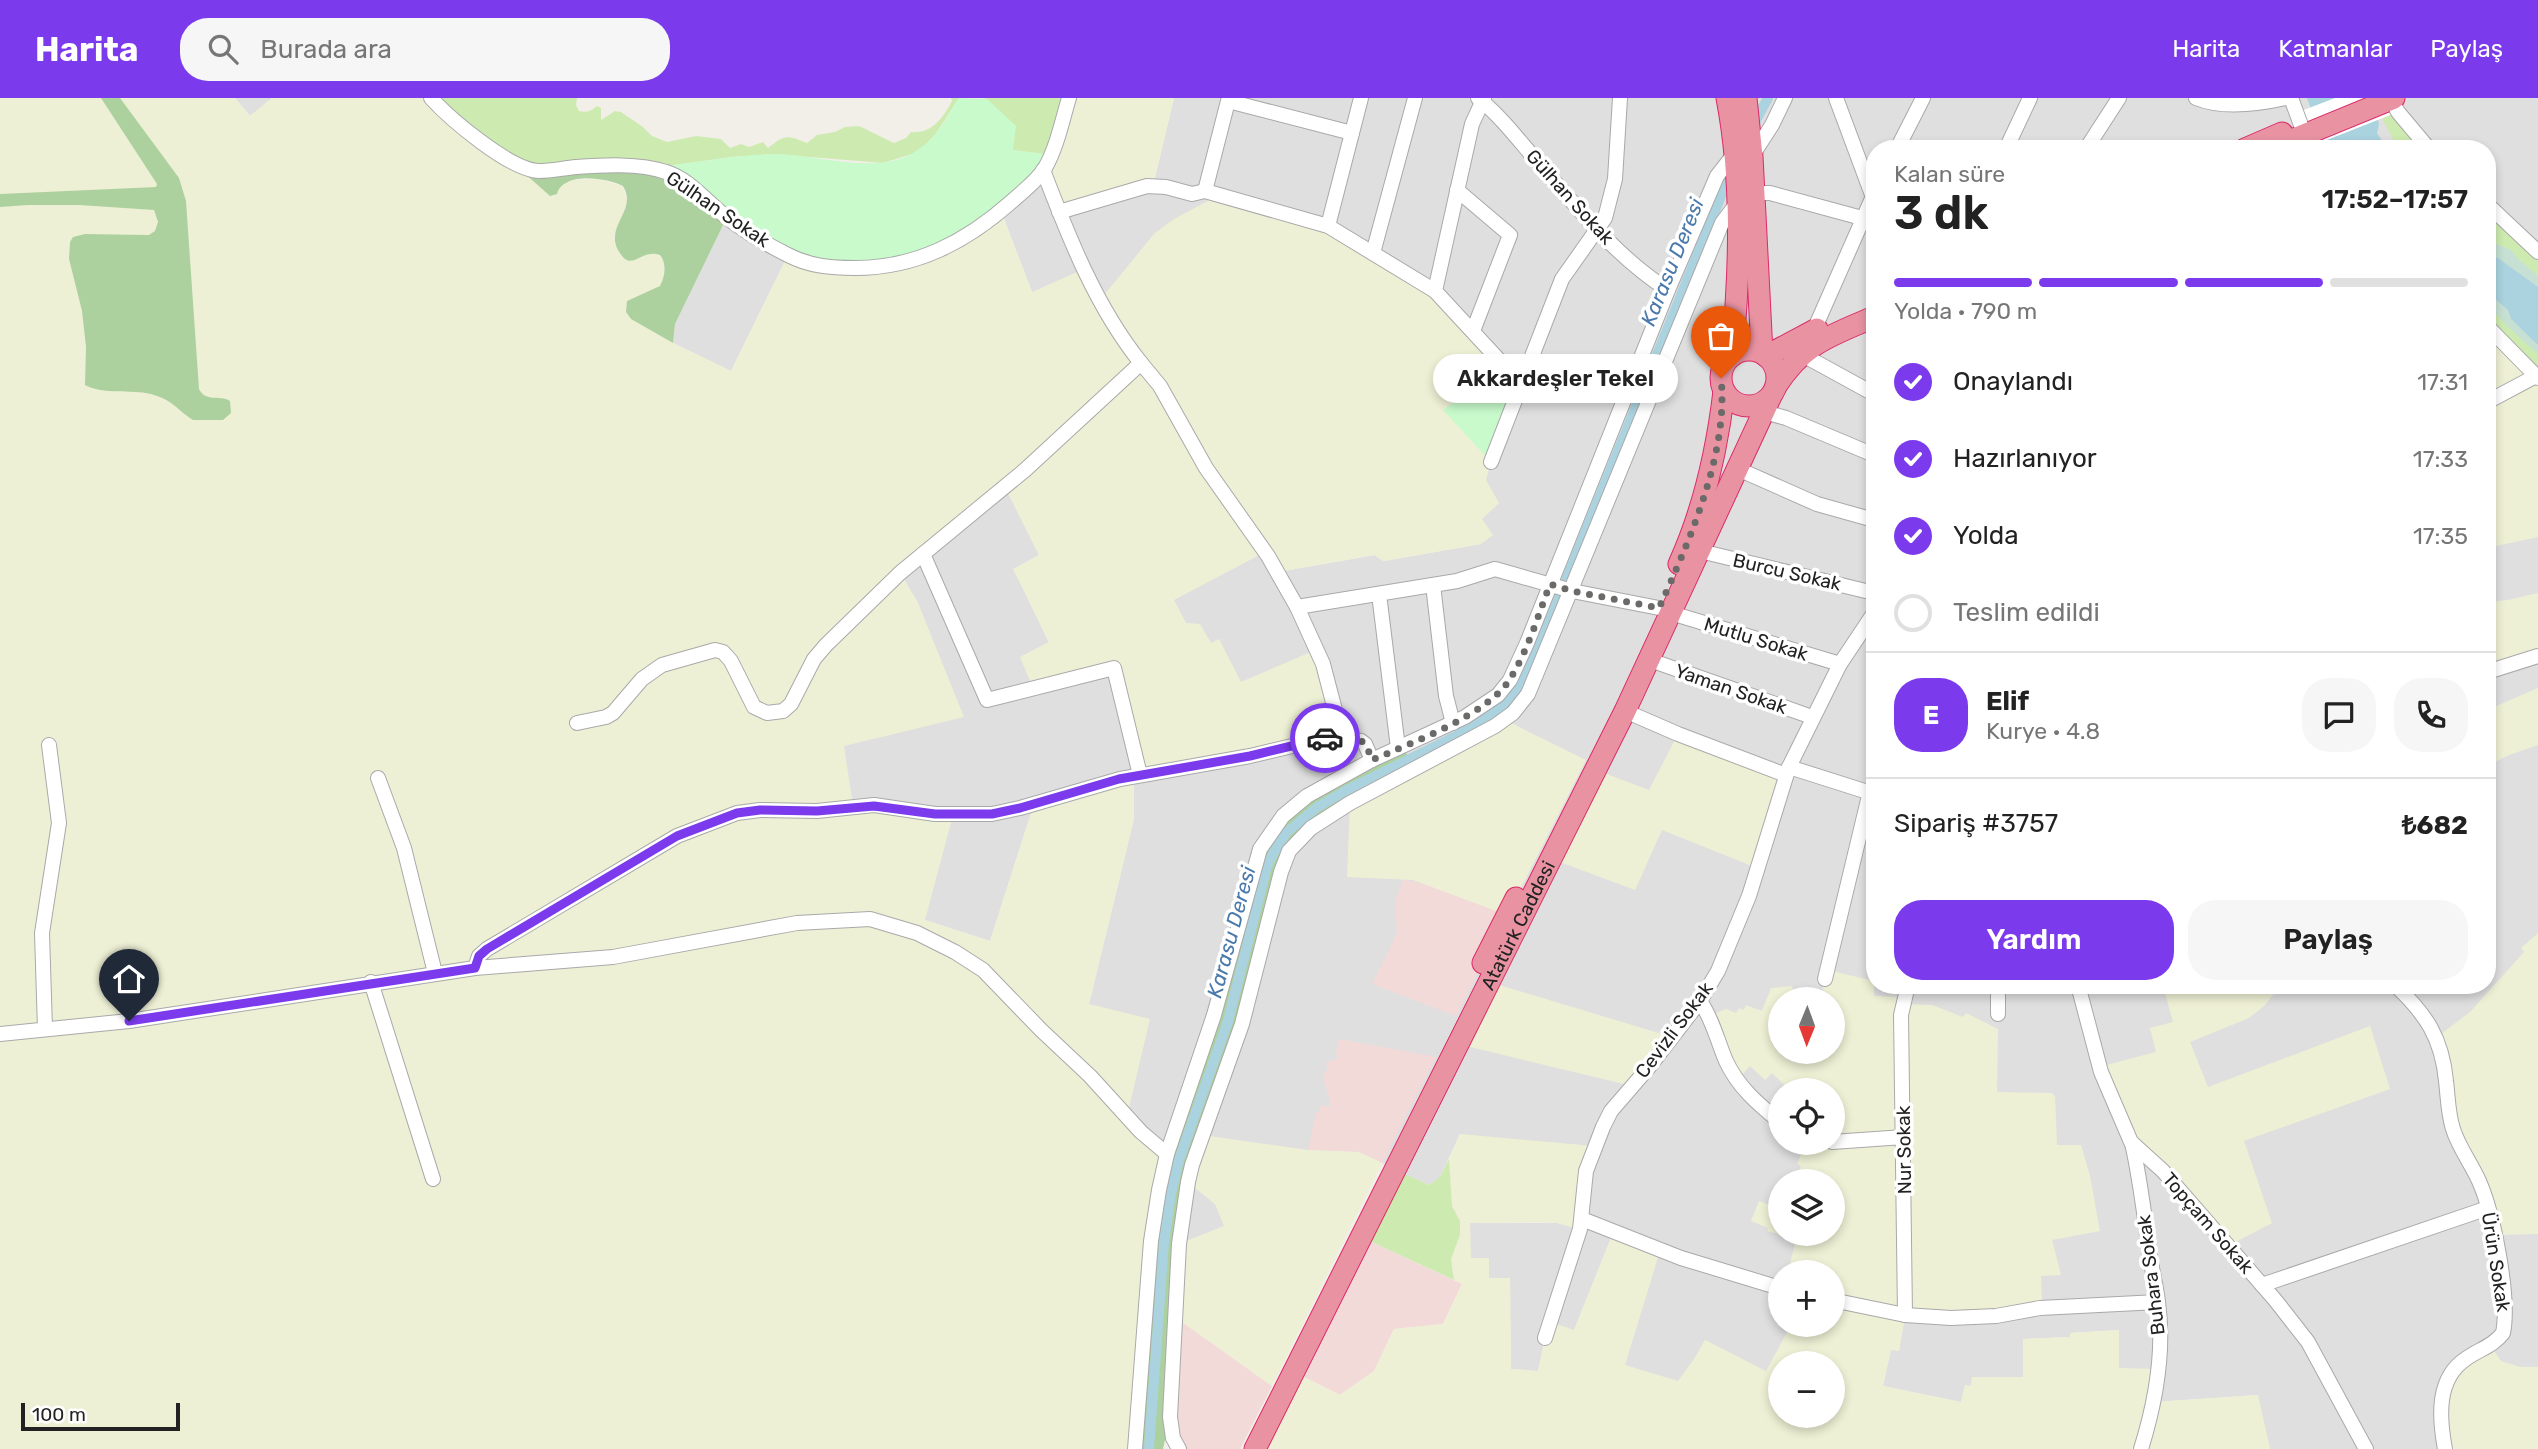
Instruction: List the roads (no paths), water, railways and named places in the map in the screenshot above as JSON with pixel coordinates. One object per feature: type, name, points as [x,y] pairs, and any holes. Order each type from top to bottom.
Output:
[{"type":"highway","points":[[1724,391],[1731,400],[1747,406],[1758,405],[1770,398],[1776,369],[1764,354],[1740,148],[1727,98]]},
{"type":"highway","points":[[2287,140],[2305,136],[2383,100]]},
{"type":"highway","points":[[1740,148],[1747,106]]},
{"type":"highway","name":"Atatürk Caddesi","points":[[1255,1449],[1650,660],[1703,500],[1714,456],[1724,391],[1721,372],[1732,356],[1746,192]]},
{"type":"highway","points":[[1732,356],[1745,350],[1764,354],[1866,308]]},
{"type":"highway","name":"Atatürk Caddesi","points":[[1240,1449],[1613,706],[1700,551],[1770,398],[1787,369],[1801,354],[1819,341],[1866,320]]},
{"type":"street","name":"Gülhan Sokak","points":[[430,98],[474,136],[528,169],[539,171],[576,167],[630,167],[668,172],[762,241],[803,262],[827,267],[886,267],[932,254],[960,241],[992,218],[1044,170],[1069,98]]},
{"type":"street","points":[[1328,226],[1361,98]]},
{"type":"street","points":[[1373,253],[1415,98]]},
{"type":"street","points":[[1491,462],[1562,279],[1605,218],[1615,179],[1620,98]]},
{"type":"street","points":[[1135,1449],[1152,1232],[1167,1154],[1214,1015],[1260,849],[1275,826],[1296,804],[1372,760],[1453,723],[1498,695],[1510,680],[1717,176],[1740,148],[1772,125],[1785,98]]},
{"type":"street","points":[[1836,98],[1866,176]]},
{"type":"street","points":[[1902,140],[1923,98]]},
{"type":"street","points":[[2010,140],[2030,98]]},
{"type":"street","points":[[2092,140],[2119,98]]},
{"type":"street","points":[[2196,98],[2209,104],[2264,103],[2289,98],[2305,136]]},
{"type":"street","name":"Gülhan Sokak","points":[[1481,99],[1598,230],[1630,262],[1668,290]]},
{"type":"street","points":[[1435,291],[1472,124],[1481,99]]},
{"type":"street","points":[[2383,100],[2398,112],[2422,140]]},
{"type":"street","points":[[1205,191],[1228,101],[1352,132]]},
{"type":"street","points":[[1044,170],[1059,212],[1100,301],[1122,339],[1160,386],[1206,468],[1268,556],[1297,607],[1323,664],[1342,737]]},
{"type":"street","points":[[1059,212],[1147,186],[1166,187],[1192,194],[1205,191],[1328,226],[1435,291],[1522,385]]},
{"type":"street","points":[[1457,190],[1510,235],[1473,331]]},
{"type":"street","points":[[1179,1449],[1173,1438],[1170,1417],[1179,1244],[1188,1182],[1242,1024],[1285,860],[1301,836],[1321,820],[1475,738],[1513,713],[1528,694],[1537,678],[1722,223],[1746,192],[1770,193],[1862,218]]},
{"type":"street","points":[[1814,330],[1866,211]]},
{"type":"street","points":[[2496,212],[2538,252]]},
{"type":"street","points":[[2496,335],[2537,377],[2496,398]]},
{"type":"street","points":[[1801,354],[1866,390]]},
{"type":"street","points":[[577,723],[613,713],[642,679],[662,665],[715,650],[723,652],[731,661],[754,707],[766,713],[783,712],[791,704],[819,653],[900,573],[1025,470],[1141,363]]},
{"type":"street","points":[[1770,398],[1786,418],[1866,452]]},
{"type":"street","points":[[1738,469],[1817,504],[1866,518]]},
{"type":"street","name":"Burcu Sokak","points":[[1700,551],[1866,591]]},
{"type":"street","points":[[923,554],[987,700],[1114,668],[1140,775]]},
{"type":"street","name":"Mutlu Sokak","points":[[1297,607],[1457,581],[1495,569],[1572,591],[1665,611],[1840,664]]},
{"type":"street","points":[[1433,585],[1446,696],[1453,723]]},
{"type":"street","points":[[1379,594],[1398,748]]},
{"type":"street","name":"Cevizli Sokak","points":[[1545,1338],[1582,1219],[1586,1171],[1602,1127],[1611,1111],[1700,1001],[1718,971],[1736,932],[1788,771],[1840,664],[1866,628]]},
{"type":"street","points":[[2496,669],[2538,656]]},
{"type":"street","name":"Yaman Sokak","points":[[1650,660],[1812,718]]},
{"type":"street","points":[[1625,711],[1678,734],[1788,771],[1866,791]]},
{"type":"street","points":[[475,968],[479,956],[487,949],[677,836],[723,817],[760,810],[817,811],[863,806],[935,814],[992,814],[1140,775],[1250,756],[1330,737],[1342,737],[1365,744],[1372,760]]},
{"type":"street","points":[[45,1029],[42,933],[59,823],[49,745]]},
{"type":"street","points":[[378,778],[404,848],[435,973]]},
{"type":"street","points":[[1825,979],[1866,808]]},
{"type":"street","points":[[0,1034],[162,1016],[435,973],[613,957],[797,923],[857,918],[881,921],[917,933],[956,952],[983,970],[1090,1076],[1141,1132],[1167,1154]]},
{"type":"street","points":[[371,982],[433,1179]]},
{"type":"street","name":"Nur Sokak","points":[[1905,1315],[1901,1015],[1906,994]]},
{"type":"street","points":[[1997,994],[1998,1014]]},
{"type":"street","name":"Topçam Sokak","points":[[2080,994],[2101,1072],[2131,1142],[2163,1171],[2308,1342],[2366,1449]]},
{"type":"street","name":"Ürün Sokak","points":[[2404,994],[2419,1010],[2437,1037],[2453,1129],[2478,1179],[2495,1235],[2505,1310],[2503,1334],[2465,1359],[2447,1378],[2441,1417],[2445,1449]]},
{"type":"street","points":[[1700,1001],[1711,1017],[1718,1041],[1734,1076],[1752,1099],[1768,1112]]},
{"type":"street","points":[[1845,1141],[1904,1137]]},
{"type":"street","name":"Buhara Sokak","points":[[2131,1142],[2141,1188],[2158,1302],[2158,1379],[2150,1421],[2141,1449]]},
{"type":"street","points":[[2262,1285],[2488,1208]]},
{"type":"street","points":[[1582,1219],[1681,1258],[1768,1284]]},
{"type":"street","points":[[1845,1303],[1905,1315],[1974,1317],[2040,1308],[2158,1302]]},
{"type":"water","points":[[2307,98],[2372,98],[2379,124],[2377,133],[2381,140],[2328,140],[2315,119]]},
{"type":"water","points":[[2496,257],[2538,287],[2538,345],[2511,319],[2508,310],[2496,300]]},
{"type":"waterway","name":"Karasu Deresi","points":[[1751,129],[1768,98]]},
{"type":"waterway","name":"Karasu Deresi","points":[[1149,1449],[1164,1242],[1171,1193],[1179,1160],[1228,1021],[1267,866],[1286,833],[1316,808],[1456,736],[1499,709],[1520,687],[1539,647],[1732,169]]},
{"type":"place","name":"Akkardeşler Tekel","points":[[1721,378]]}]
